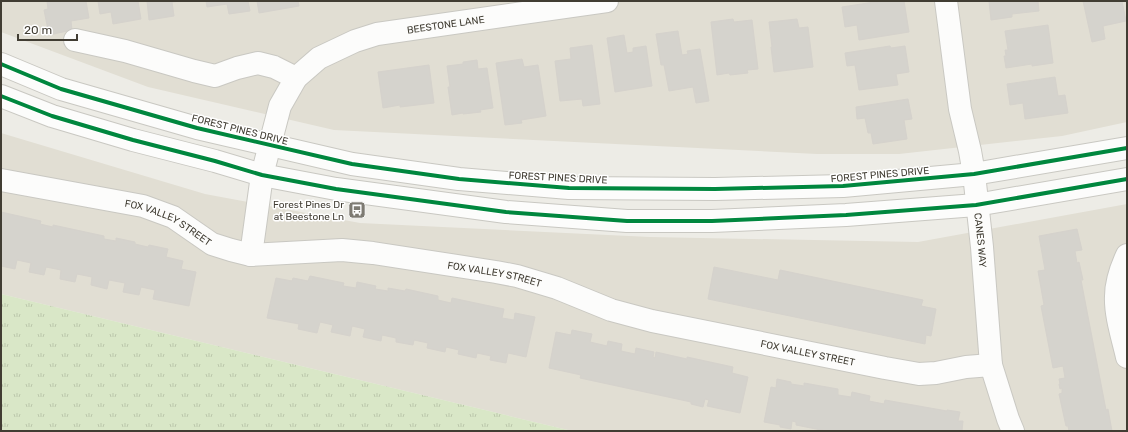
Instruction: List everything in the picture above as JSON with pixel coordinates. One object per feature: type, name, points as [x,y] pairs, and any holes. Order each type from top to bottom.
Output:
[{"type":"street","name":"BEESTONE LANE","points":[[251,255],[262,175],[280,106],[296,78],[319,58],[355,41],[377,34],[607,1]]},
{"type":"street","name":"CANES WAY","points":[[946,1],[960,109],[974,174],[976,205],[982,247],[991,365],[1013,431]]},
{"type":"street","points":[[75,40],[125,51],[194,72],[215,76],[237,68],[258,63],[274,67],[296,78]]},
{"type":"street","name":"FOREST PINES DRIVE","points":[[1,64],[61,89],[196,128],[352,164],[459,180],[569,188],[715,189],[843,186],[974,174],[1127,148]]},
{"type":"street","points":[[1,96],[60,118],[134,140],[262,175],[336,190],[506,212],[627,221],[712,221],[830,216],[976,205],[1127,179]]},
{"type":"street","name":"FOX VALLEY STREET","points":[[1,180],[143,206],[173,217],[212,244],[251,255],[342,250],[462,266],[517,276],[557,288],[611,310],[652,321],[885,368],[919,374],[991,365]]},
{"type":"street","points":[[1127,255],[1119,274],[1116,308],[1127,357]]},
{"type":"shaded area","points":[[1,1],[1127,1],[1127,122],[1062,136],[899,154],[817,154],[334,130],[148,87],[1,32]]},
{"type":"shaded area","points":[[1,133],[205,194],[360,223],[650,237],[918,242],[1127,204],[1127,431],[572,431],[1,294]]},
{"type":"green space","points":[[1,294],[572,431],[1,431]]},
{"type":"building","points":[[47,1],[86,1],[89,18],[71,21],[72,30],[49,35],[44,10],[48,9]]},
{"type":"building","points":[[98,1],[138,1],[141,19],[113,24],[111,12],[100,14]]},
{"type":"building","points":[[147,1],[181,1],[172,2],[174,16],[149,20]]},
{"type":"building","points":[[206,1],[248,1],[250,11],[229,14],[227,4],[207,7]]},
{"type":"building","points":[[257,1],[298,1],[299,6],[259,13]]},
{"type":"building","points":[[881,1],[904,1],[909,32],[859,40],[857,25],[845,27],[842,7]]},
{"type":"building","points":[[989,1],[1038,1],[1039,11],[1012,14],[1012,17],[991,20]]},
{"type":"building","points":[[1083,1],[1122,1],[1126,21],[1103,26],[1105,39],[1092,42]]},
{"type":"building","points":[[733,19],[734,22],[752,20],[758,69],[747,70],[748,73],[730,75],[729,73],[717,75],[711,22]]},
{"type":"building","points":[[797,19],[799,28],[808,27],[813,67],[774,72],[769,22]]},
{"type":"building","points":[[1048,25],[1053,63],[1032,66],[1032,64],[1006,68],[1004,56],[1006,56],[1005,50],[1008,50],[1005,31]]},
{"type":"building","points":[[678,31],[682,55],[688,54],[687,51],[700,49],[709,101],[696,103],[693,87],[669,91],[664,65],[661,65],[656,34]]},
{"type":"building","points":[[624,35],[627,53],[633,52],[633,48],[646,46],[652,86],[615,92],[607,38]]},
{"type":"building","points":[[592,45],[600,104],[583,106],[582,99],[560,101],[555,61],[571,59],[570,48]]},
{"type":"building","points":[[890,46],[891,48],[905,46],[909,72],[896,74],[898,85],[859,90],[855,65],[847,66],[845,53]]},
{"type":"building","points":[[522,59],[524,67],[538,65],[546,116],[521,120],[522,123],[505,125],[496,63]]},
{"type":"building","points":[[477,60],[478,69],[487,68],[493,108],[480,110],[481,112],[452,115],[447,66]]},
{"type":"building","points":[[429,65],[434,103],[400,107],[400,105],[383,108],[378,72]]},
{"type":"building","points":[[1055,77],[1058,96],[1065,95],[1068,113],[1025,119],[1023,103],[1010,105],[1007,84]]},
{"type":"building","points":[[908,99],[912,119],[904,120],[907,139],[873,144],[871,133],[868,133],[865,118],[857,119],[856,107]]},
{"type":"building","points":[[1,212],[41,221],[40,224],[53,227],[53,225],[104,236],[104,239],[116,241],[116,238],[135,242],[135,244],[148,247],[149,245],[168,249],[166,257],[183,261],[181,269],[196,272],[189,306],[153,299],[155,290],[141,287],[139,295],[123,292],[125,283],[109,280],[107,289],[91,285],[92,277],[77,274],[75,282],[60,279],[61,270],[46,267],[44,275],[29,272],[31,263],[17,260],[15,269],[1,266]]},
{"type":"building","points":[[1077,229],[1082,250],[1075,251],[1077,263],[1079,262],[1083,280],[1081,280],[1106,410],[1108,409],[1112,431],[1069,431],[1068,426],[1066,426],[1059,394],[1062,393],[1062,388],[1060,389],[1059,379],[1065,378],[1063,366],[1053,368],[1041,306],[1044,305],[1038,271],[1045,270],[1039,236]]},
{"type":"building","points":[[714,267],[778,280],[780,270],[923,300],[921,306],[936,309],[931,336],[926,335],[925,344],[708,299]]},
{"type":"building","points":[[310,276],[344,283],[343,286],[356,288],[357,282],[376,286],[375,289],[388,291],[388,288],[405,291],[406,289],[438,296],[438,300],[451,303],[452,298],[504,309],[502,318],[514,320],[515,313],[535,317],[526,357],[508,353],[506,363],[490,360],[491,356],[477,353],[476,358],[458,354],[459,350],[446,347],[445,352],[427,348],[428,343],[414,340],[413,345],[396,342],[396,338],[382,335],[381,341],[363,337],[365,329],[352,326],[350,336],[331,332],[333,325],[320,322],[317,333],[298,329],[299,324],[267,318],[276,278],[292,281],[293,278],[308,281]]},
{"type":"building","points":[[572,330],[592,334],[590,342],[607,346],[608,341],[622,344],[621,351],[635,354],[636,348],[654,352],[653,357],[655,358],[656,352],[733,367],[732,373],[748,377],[740,413],[707,406],[709,400],[705,399],[703,407],[691,404],[691,402],[580,378],[581,375],[549,368],[556,332],[571,335]]},
{"type":"building","points":[[777,379],[791,382],[791,384],[804,386],[804,383],[838,389],[838,395],[851,397],[852,392],[870,396],[869,401],[884,404],[885,400],[960,412],[958,421],[963,421],[962,431],[826,431],[796,425],[796,422],[792,421],[791,429],[780,427],[780,425],[764,422],[771,387],[776,388]]},
{"type":"cycle path","points":[[1,64],[61,89],[197,128],[352,164],[459,179],[569,188],[715,189],[843,186],[974,174],[1127,148]]},
{"type":"cycle path","points":[[1,96],[52,116],[262,175],[336,189],[506,212],[627,221],[712,221],[846,215],[976,205],[1127,179]]},
{"type":"place","name":"Forest Pines Dr at Beestone Ln","points":[[357,210]]}]
